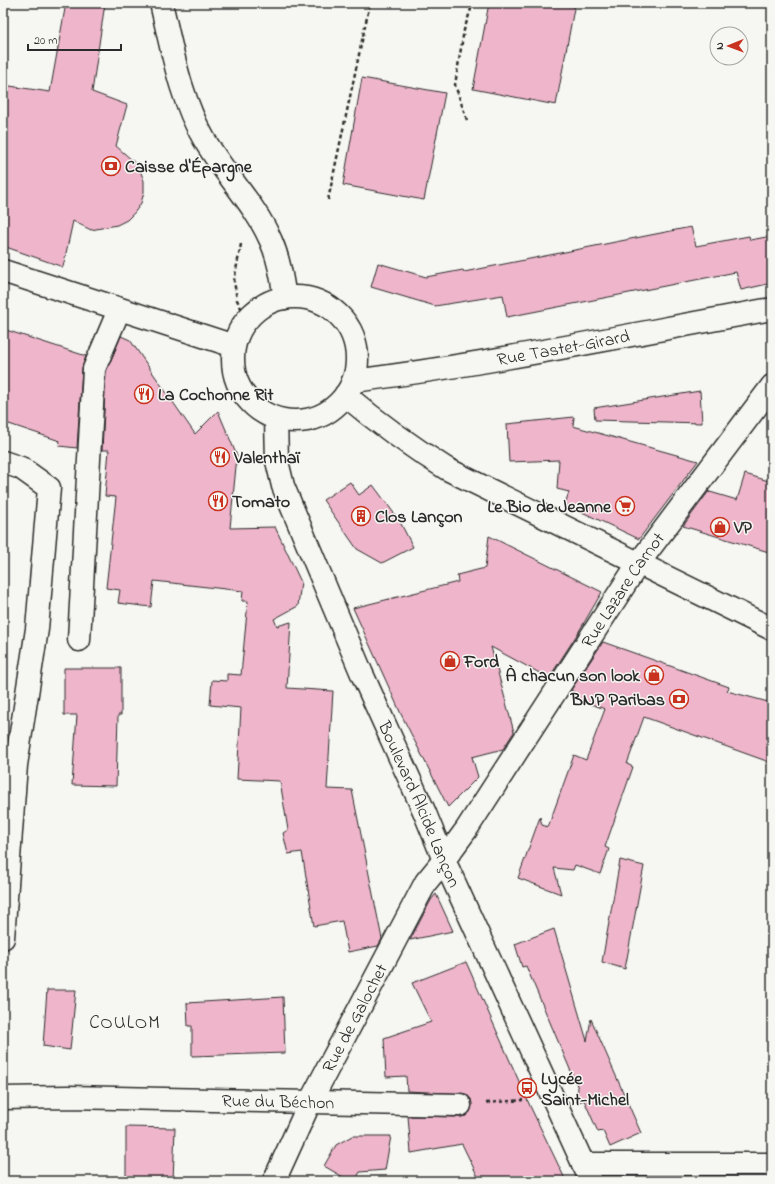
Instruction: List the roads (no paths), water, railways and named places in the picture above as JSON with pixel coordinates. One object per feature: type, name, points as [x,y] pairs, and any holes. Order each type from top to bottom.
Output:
[{"type":"street","points":[[161,3],[178,74],[187,100],[204,139],[262,223],[277,258],[285,298]]},
{"type":"street","points":[[3,271],[119,310],[234,346]]},
{"type":"street","points":[[285,298],[306,298],[327,305],[343,319],[354,338],[357,360],[349,388],[332,409],[315,418],[296,422],[276,419],[260,410],[246,398],[237,382],[233,364],[234,346],[239,332],[247,320],[257,309],[271,302],[285,298]]},
{"type":"street","name":"Rue Tastet-Girard","points":[[349,388],[426,372],[772,309]]},
{"type":"street","points":[[78,640],[94,369],[119,310]]},
{"type":"street","name":"Rue Lazare Carnot","points":[[444,860],[466,830],[638,564],[772,386]]},
{"type":"street","points":[[349,388],[395,436],[447,469],[772,629]]},
{"type":"street","name":"Boulevard Alcide Lançon","points":[[276,419],[277,461],[283,486],[362,674],[424,811],[444,860],[587,1173]]},
{"type":"street","points":[[3,462],[20,468],[49,488],[37,630],[16,765],[3,938]]},
{"type":"street","name":"Rue de Galochet","points":[[274,1181],[310,1102],[426,882],[444,860]]},
{"type":"street","name":"Rue du Béchon","points":[[3,1098],[68,1097],[460,1105]]},
{"type":"street","points":[[587,1173],[772,1164]]},
{"type":"place","name":"Caisse d'Épargne","points":[[111,166]]},
{"type":"place","name":"La Cochonne Rit","points":[[144,394]]},
{"type":"place","name":"Valenthaï","points":[[220,457]]},
{"type":"place","name":"Tomato","points":[[218,501]]},
{"type":"place","name":"Le Bio de Jeanne","points":[[625,506]]},
{"type":"place","name":"Clos Lançon","points":[[361,516]]},
{"type":"place","name":"VP","points":[[720,527]]},
{"type":"place","name":"Ford","points":[[450,661]]},
{"type":"place","name":"À chacun son look","points":[[654,675]]},
{"type":"place","name":"BNP Paribas","points":[[679,699]]},
{"type":"place","name":"Lycée Saint-Michel","points":[[527,1088]]},
{"type":"district","name":"COULOM","points":[[125,1021]]}]
